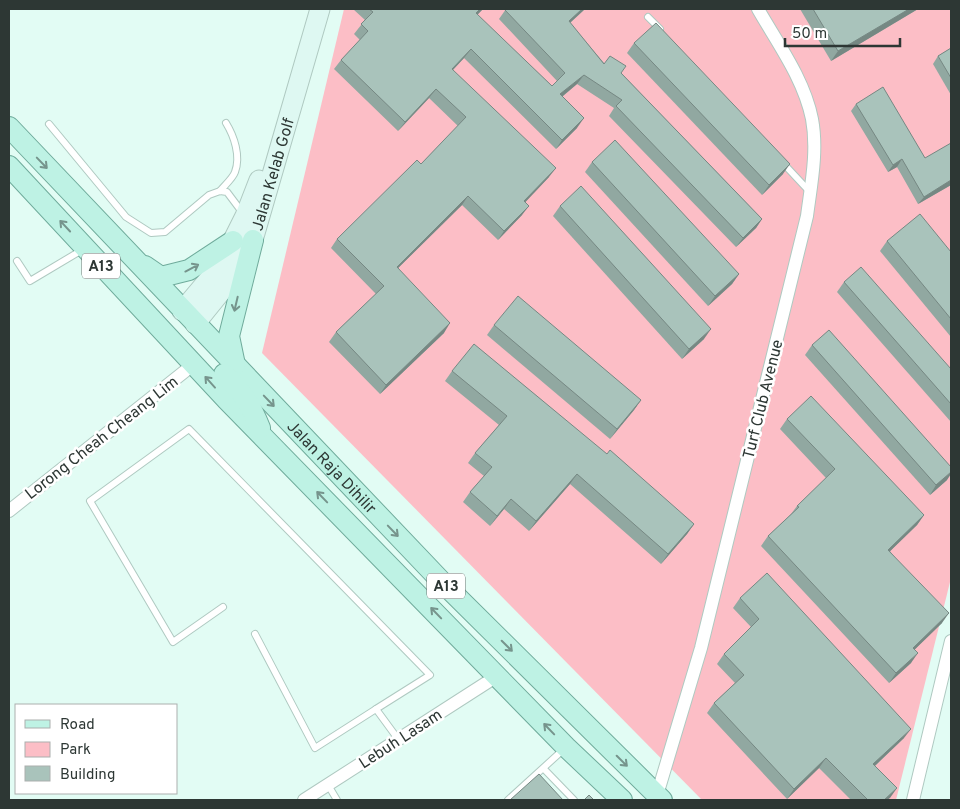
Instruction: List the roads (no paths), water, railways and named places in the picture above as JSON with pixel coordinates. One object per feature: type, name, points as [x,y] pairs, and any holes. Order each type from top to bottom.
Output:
[{"type":"main road","name":"Jalan Raja Dihilir","points":[[9,127],[134,258],[186,320],[235,365],[442,582],[659,798]]},
{"type":"main road","name":"Jalan Raja Dihilir","points":[[9,166],[265,439],[566,747],[622,800]]},
{"type":"main road","points":[[235,365],[229,336],[251,228]]},
{"type":"main road","points":[[134,258],[161,277],[189,270],[233,242]]},
{"type":"main road","points":[[91,255],[116,267],[162,316],[186,320],[183,332],[239,389],[250,404],[265,439]]},
{"type":"street","name":"Jalan Kelab Golf","points":[[251,228],[257,187],[308,9]]},
{"type":"street","name":"Jalan Kelab Golf","points":[[186,320],[230,282],[251,228],[320,9]]},
{"type":"street","name":"Turf Club Avenue","points":[[659,798],[701,648],[807,216],[814,153],[812,120],[802,88],[758,9]]},
{"type":"street","points":[[186,320],[233,242],[251,228]]},
{"type":"street","name":"Lorong Cheah Cheang Lim","points":[[9,511],[194,364]]},
{"type":"street","points":[[913,800],[946,682],[951,641]]},
{"type":"street","name":"Lebuh Lasam","points":[[304,800],[497,676]]},
{"type":"lane","points":[[648,17],[662,32]]},
{"type":"lane","points":[[220,191],[235,172],[237,156],[234,135],[226,123]]},
{"type":"lane","points":[[49,124],[126,217],[151,233],[165,232],[209,195],[220,191],[227,192],[231,196],[251,228]]},
{"type":"lane","points":[[776,156],[810,192]]},
{"type":"lane","points":[[17,261],[30,281],[91,255]]},
{"type":"lane","points":[[223,607],[173,642],[90,501],[189,429],[430,675],[315,748],[255,634]]},
{"type":"lane","points":[[376,709],[398,739]]},
{"type":"lane","points":[[508,800],[566,747]]},
{"type":"lane","points":[[544,769],[574,800]]},
{"type":"lane","points":[[531,779],[538,786]]},
{"type":"lane","points":[[328,785],[337,800]]}]
